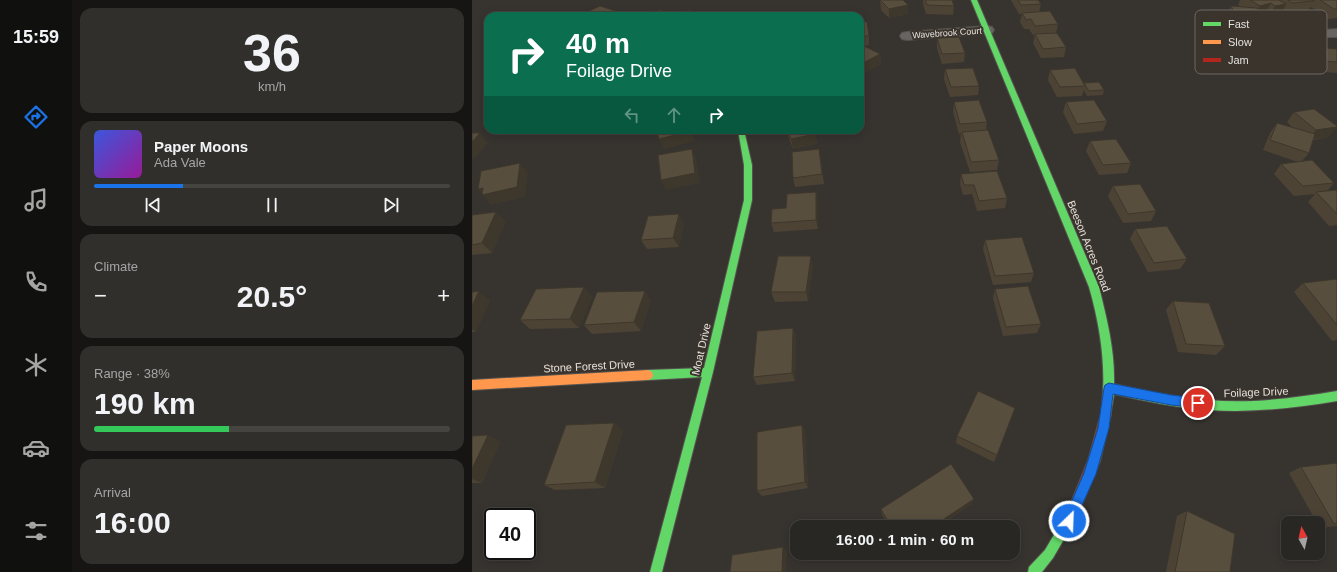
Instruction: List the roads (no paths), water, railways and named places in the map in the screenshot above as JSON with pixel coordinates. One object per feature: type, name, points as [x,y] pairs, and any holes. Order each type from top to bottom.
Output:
[{"type":"street","name":"Beeson Acres Road","points":[[974,0],[1094,287],[1102,313],[1108,350],[1109,388],[1103,428],[1090,474],[1069,521],[1041,565],[1034,572]]},
{"type":"street","name":"Wavebrook Court","points":[[907,36],[986,30]]},
{"type":"street","points":[[1327,34],[1337,33]]},
{"type":"street","name":"Moat Drive","points":[[656,572],[708,372],[748,200],[750,171],[746,145],[742,134]]},
{"type":"street","name":"Stone Forest Drive","points":[[472,385],[708,372]]},
{"type":"street","name":"Foilage Drive","points":[[1109,388],[1171,400],[1225,406],[1284,404],[1335,396]]}]
